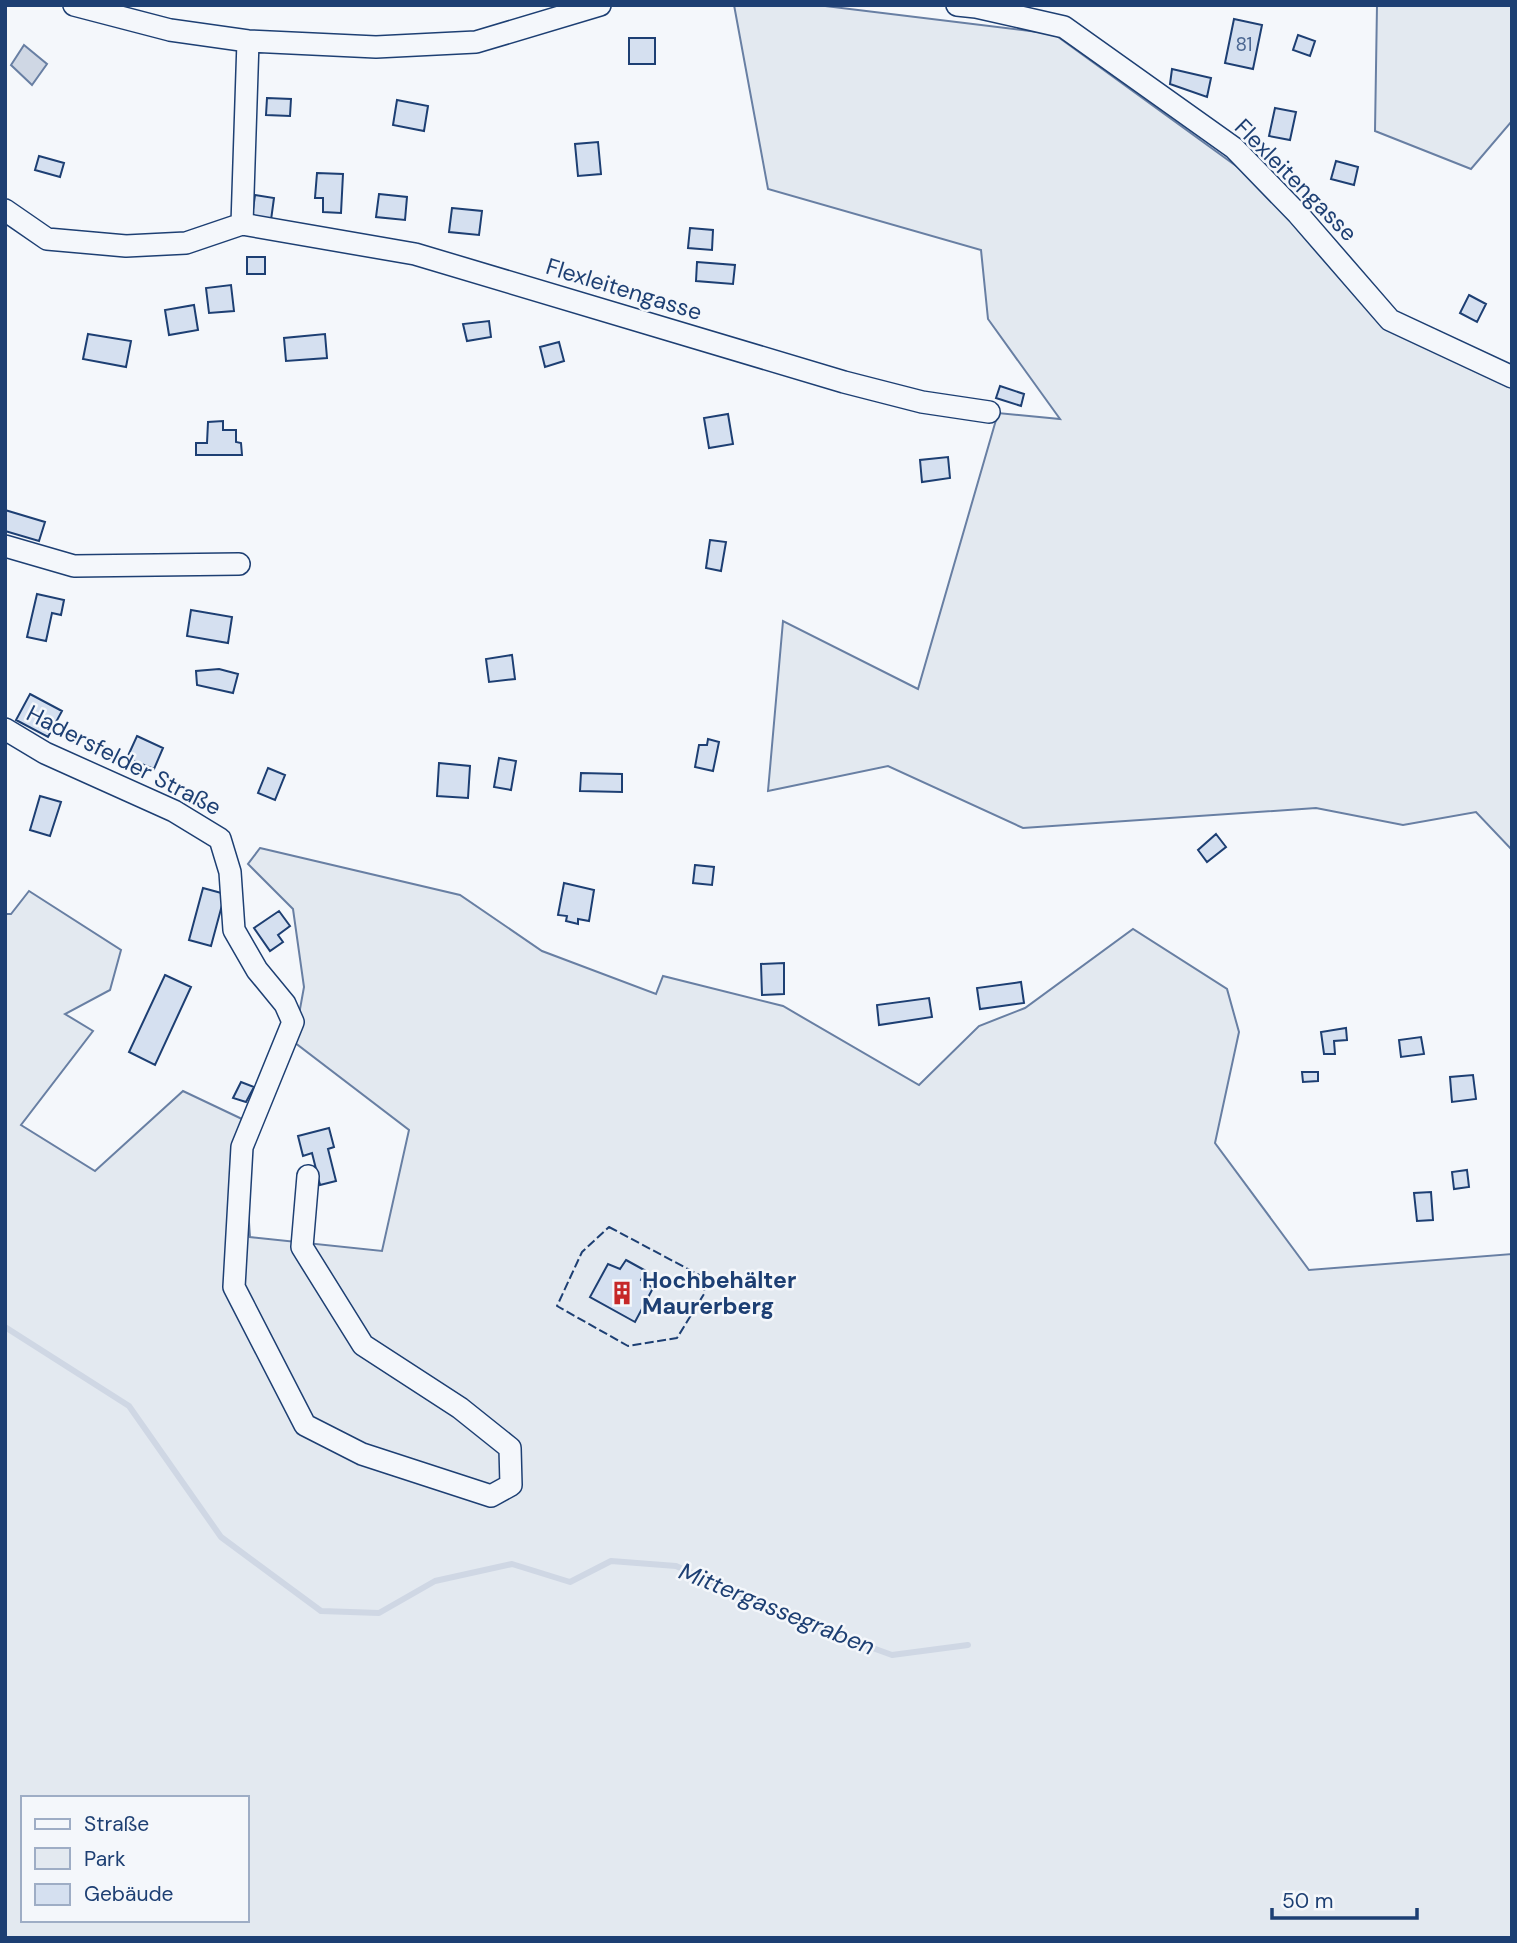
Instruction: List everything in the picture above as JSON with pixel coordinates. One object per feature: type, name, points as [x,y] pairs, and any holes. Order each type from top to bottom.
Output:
[{"type":"street","points":[[74,5],[170,30],[248,41],[376,47],[476,42],[600,5]]},
{"type":"street","name":"Flexleitengasse","points":[[957,5],[1064,27],[1234,148],[1298,214],[1390,320],[1512,377]]},
{"type":"street","points":[[242,223],[248,41]]},
{"type":"street","name":"Flexleitengasse","points":[[5,210],[47,239],[125,246],[186,243],[242,223],[415,254],[844,382],[922,402],[989,412]]},
{"type":"street","points":[[5,546],[74,566],[239,564]]},
{"type":"street","name":"Hadersfelder Straße","points":[[5,729],[45,752],[174,811],[220,839],[230,872],[234,930],[257,970],[285,1004],[293,1022],[242,1147],[234,1287],[305,1425],[362,1454],[491,1496],[511,1485],[510,1448],[460,1408],[363,1345],[302,1247],[308,1176]]},
{"type":"green space","points":[[734,5],[817,5],[1054,34],[1250,176],[1387,323],[1512,384],[1512,850],[1476,812],[1403,825],[1316,808],[1023,828],[888,766],[768,791],[783,621],[918,689],[998,413],[1060,419],[988,319],[981,250],[768,189]]},
{"type":"green space","points":[[1377,5],[1512,5],[1512,121],[1471,169],[1375,131]]},
{"type":"green space","points":[[260,848],[460,895],[542,951],[656,994],[663,976],[783,1006],[919,1085],[979,1026],[1025,1008],[1133,929],[1227,989],[1239,1032],[1215,1143],[1309,1270],[1512,1254],[1512,1938],[5,1938],[5,914],[11,914],[29,891],[121,950],[110,990],[65,1014],[93,1031],[21,1125],[95,1171],[183,1091],[242,1119],[250,1237],[382,1251],[409,1130],[294,1042],[304,987],[293,909],[248,864]]},
{"type":"shaded area","points":[[24,45],[47,64],[32,85],[11,65]]},
{"type":"building","points":[[1234,19],[1262,25],[1253,69],[1225,63]]},
{"type":"building","points":[[1298,35],[1315,41],[1310,56],[1293,50]]},
{"type":"building","points":[[629,38],[655,38],[655,64],[629,64]]},
{"type":"building","points":[[1172,69],[1211,78],[1207,97],[1170,84]]},
{"type":"building","points":[[267,98],[291,99],[290,116],[266,115]]},
{"type":"building","points":[[397,100],[428,106],[424,131],[393,125]]},
{"type":"building","points":[[1275,108],[1296,112],[1290,140],[1269,136]]},
{"type":"building","points":[[598,142],[601,174],[578,176],[575,144]]},
{"type":"building","points":[[39,156],[64,163],[60,177],[35,170]]},
{"type":"building","points":[[1336,161],[1358,167],[1354,185],[1331,179]]},
{"type":"building","points":[[317,173],[343,174],[341,213],[323,212],[323,198],[315,198]]},
{"type":"building","points":[[379,194],[407,197],[405,220],[376,217]]},
{"type":"building","points":[[255,195],[274,198],[271,220],[252,217]]},
{"type":"building","points":[[452,208],[482,211],[479,235],[449,232]]},
{"type":"building","points":[[690,228],[713,230],[712,250],[688,248]]},
{"type":"building","points":[[247,257],[265,257],[265,274],[247,274]]},
{"type":"building","points":[[697,262],[735,265],[733,284],[696,281]]},
{"type":"building","points":[[231,285],[234,311],[209,313],[206,288]]},
{"type":"building","points":[[1469,295],[1486,304],[1477,322],[1460,313]]},
{"type":"building","points":[[194,305],[198,330],[169,335],[165,310]]},
{"type":"building","points":[[489,321],[491,337],[467,341],[463,324]]},
{"type":"building","points":[[88,334],[131,341],[126,367],[83,359]]},
{"type":"building","points":[[325,334],[327,358],[286,361],[284,338]]},
{"type":"building","points":[[559,342],[564,361],[545,367],[540,347]]},
{"type":"building","points":[[1000,386],[1024,394],[1021,406],[996,398]]},
{"type":"building","points":[[728,414],[733,444],[709,448],[704,418]]},
{"type":"building","points":[[223,421],[223,430],[236,430],[236,442],[241,443],[242,455],[196,455],[196,443],[207,443],[208,422]]},
{"type":"building","points":[[948,457],[950,478],[922,482],[920,460]]},
{"type":"building","points":[[5,510],[45,522],[39,541],[5,531]]},
{"type":"building","points":[[710,540],[726,542],[721,571],[706,568]]},
{"type":"building","points":[[37,594],[64,600],[61,615],[52,613],[46,641],[27,637]]},
{"type":"building","points":[[191,610],[232,617],[228,643],[187,636]]},
{"type":"building","points":[[512,655],[515,679],[489,682],[486,659]]},
{"type":"building","points":[[219,669],[238,674],[233,693],[197,685],[196,671]]},
{"type":"building","points":[[30,694],[62,711],[48,737],[16,720]]},
{"type":"building","points":[[137,736],[163,748],[154,769],[127,758]]},
{"type":"building","points":[[708,739],[719,742],[713,771],[695,767],[699,745],[707,745]]},
{"type":"building","points":[[499,758],[516,761],[511,790],[494,787]]},
{"type":"building","points":[[439,763],[470,766],[468,798],[437,796]]},
{"type":"building","points":[[268,768],[285,775],[275,800],[258,793]]},
{"type":"building","points":[[581,773],[622,774],[622,792],[580,791]]},
{"type":"building","points":[[40,796],[61,802],[50,836],[30,830]]},
{"type":"building","points":[[1216,834],[1226,847],[1207,862],[1198,850]]},
{"type":"building","points":[[695,865],[714,867],[712,885],[693,883]]},
{"type":"building","points":[[564,883],[594,890],[589,921],[578,919],[578,924],[566,921],[567,916],[558,915]]},
{"type":"building","points":[[203,888],[225,894],[211,946],[189,940]]},
{"type":"building","points":[[279,911],[290,926],[278,935],[283,942],[270,951],[254,928]]},
{"type":"building","points":[[784,963],[784,994],[762,995],[761,964]]},
{"type":"building","points":[[165,975],[191,987],[155,1065],[129,1052]]},
{"type":"building","points":[[1021,982],[1024,1003],[980,1009],[977,988]]},
{"type":"building","points":[[929,998],[932,1017],[879,1025],[877,1005]]},
{"type":"building","points":[[1346,1028],[1347,1040],[1334,1041],[1335,1054],[1324,1054],[1321,1032]]},
{"type":"building","points":[[1421,1037],[1424,1054],[1401,1057],[1399,1040]]},
{"type":"building","points":[[1302,1072],[1318,1072],[1318,1081],[1303,1082]]},
{"type":"building","points":[[1473,1075],[1476,1099],[1452,1102],[1450,1077]]},
{"type":"building","points":[[241,1082],[254,1087],[246,1102],[233,1098]]},
{"type":"building","points":[[329,1128],[334,1147],[328,1149],[336,1181],[320,1185],[312,1153],[303,1156],[298,1136]]},
{"type":"building","points":[[1467,1170],[1469,1187],[1454,1189],[1452,1172]]},
{"type":"building","points":[[1431,1192],[1433,1220],[1417,1221],[1414,1193]]},
{"type":"building","name":"Hochbehälter Maurerberg","points":[[626,1260],[646,1271],[641,1280],[653,1288],[635,1322],[590,1297],[608,1264],[620,1269]]},
{"type":"waterway","name":"Mittergassegraben","points":[[5,1327],[129,1406],[221,1537],[321,1611],[379,1613],[435,1581],[512,1564],[570,1582],[611,1561],[676,1566],[823,1630],[892,1655],[968,1645]]},
{"type":"fence","points":[[609,1227],[705,1278],[704,1294],[677,1338],[628,1346],[557,1306],[582,1252],[609,1227]]},
{"type":"place","name":"Hochbehälter Maurerberg","points":[[622,1293]]}]
